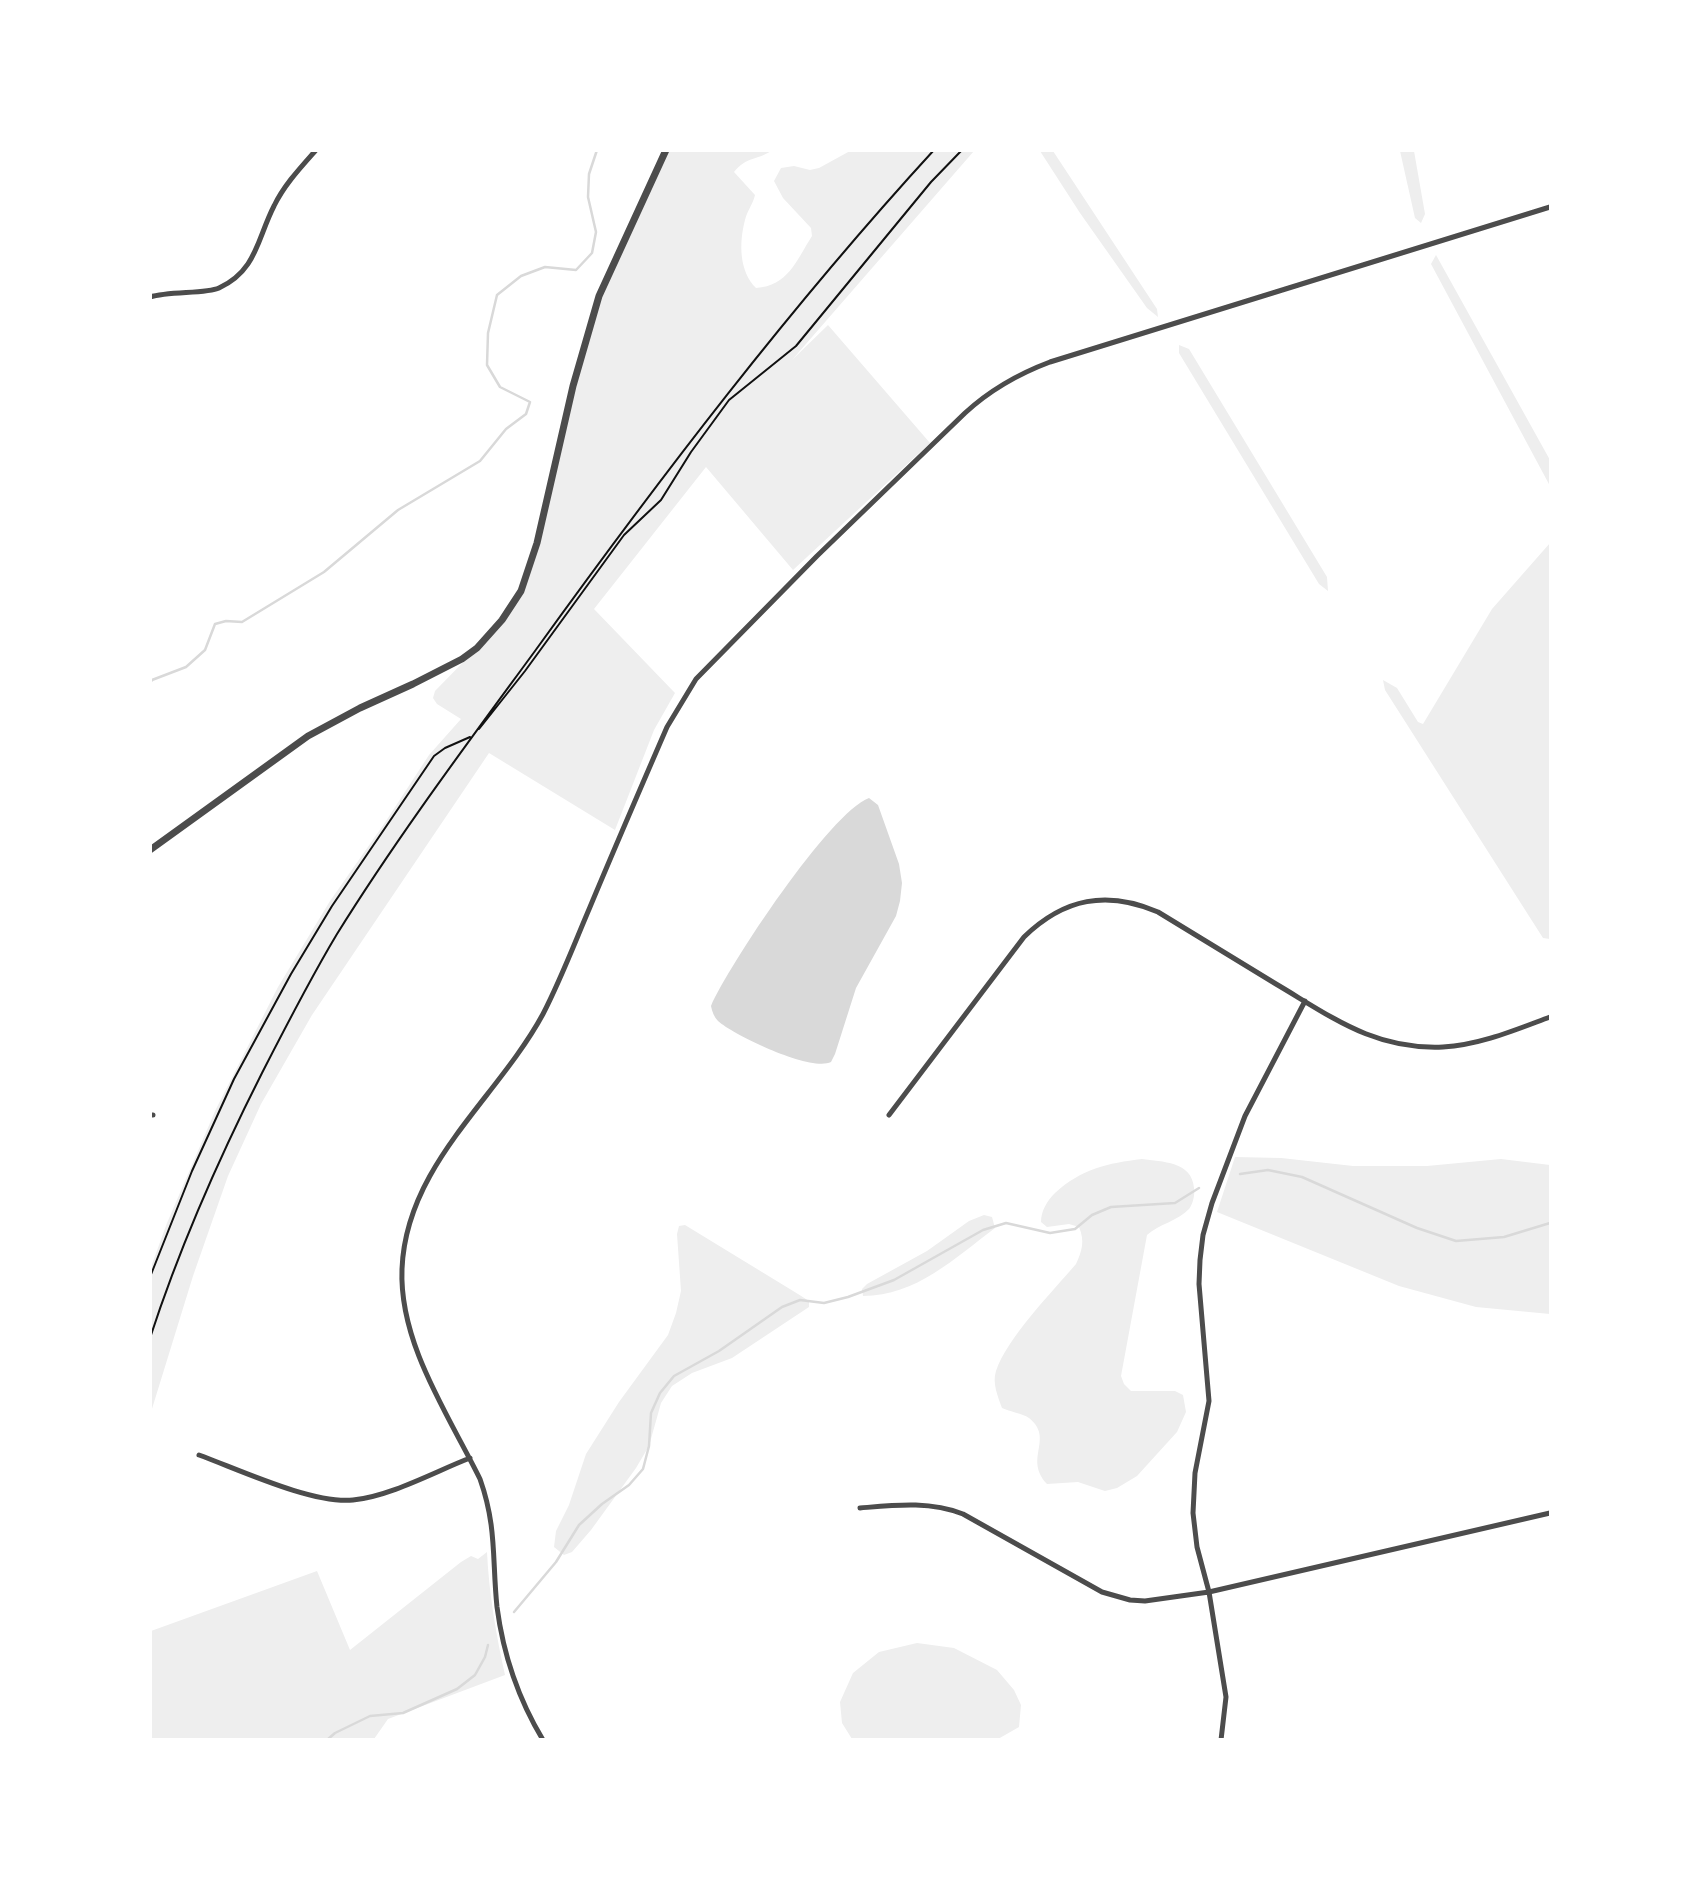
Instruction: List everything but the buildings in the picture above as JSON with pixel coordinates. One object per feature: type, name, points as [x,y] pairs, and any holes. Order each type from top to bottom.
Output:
[{"type":"street","points":[[150,297],[218,289],[238,277],[251,262],[274,204],[316,150]]},
{"type":"street","points":[[150,850],[308,736],[462,659],[477,648],[502,620],[521,591],[537,543],[573,386],[599,296],[666,150]]},
{"type":"street","points":[[543,1740],[519,1689],[500,1632],[492,1519],[480,1479],[422,1363],[407,1324],[401,1278],[407,1228],[416,1201],[433,1168],[519,1052],[546,1007],[678,706],[709,665],[827,547],[975,404],[1004,383],[1037,367],[1550,206]]},
{"type":"street","points":[[889,1115],[1024,937],[1049,916],[1080,903],[1112,900],[1129,902],[1157,912],[1340,1024],[1396,1044],[1455,1046],[1482,1041],[1550,1017]]},
{"type":"street","points":[[1221,1740],[1226,1697],[1193,1513],[1195,1473],[1209,1401],[1199,1284],[1203,1235],[1212,1203],[1245,1116],[1305,1001]]},
{"type":"street","points":[[199,1455],[307,1494],[335,1500],[367,1497],[470,1458]]},
{"type":"street","points":[[860,1508],[918,1504],[949,1509],[963,1514],[1094,1588],[1115,1597],[1153,1601],[1209,1592],[1550,1513]]},
{"type":"path","points":[[150,1338],[221,1154],[302,994],[379,871],[472,736],[635,515],[782,327],[860,232],[934,150]]},
{"type":"path","points":[[150,1277],[192,1171],[234,1079],[336,899],[434,756],[472,736],[504,698],[624,535],[661,500],[691,452],[729,400],[796,346],[931,182],[962,150]]},
{"type":"shaded area","points":[[666,151],[771,151],[743,163],[734,172],[755,195],[745,220],[741,247],[743,265],[756,288],[776,283],[784,277],[812,236],[811,228],[783,198],[774,181],[781,168],[819,168],[850,151],[974,151],[792,360],[828,325],[930,443],[793,570],[706,467],[594,609],[675,693],[654,730],[615,830],[489,753],[312,1015],[261,1104],[228,1176],[193,1276],[151,1412],[151,1267],[167,1223],[216,1109],[278,987],[330,901],[429,755],[461,719],[437,704],[433,698],[435,691],[477,648],[521,591],[537,543],[599,296]]},
{"type":"shaded area","points":[[1040,151],[1053,151],[1157,309],[1158,317],[1147,308]]},
{"type":"shaded area","points":[[1400,151],[1414,151],[1425,214],[1421,223],[1415,218]]},
{"type":"shaded area","points":[[1436,255],[1550,460],[1550,486],[1431,264]]},
{"type":"shaded area","points":[[1179,345],[1189,349],[1327,577],[1328,591],[1319,584],[1179,353]]},
{"type":"shaded area","points":[[1550,543],[1550,939],[1543,938],[1385,690],[1383,680],[1397,688],[1418,722],[1423,724],[1492,609]]},
{"type":"shaded area","points":[[869,798],[878,805],[899,864],[902,883],[900,901],[896,916],[856,988],[831,1062],[807,1062],[773,1051],[740,1035],[718,1021],[711,1006],[738,958],[807,859],[852,809]]},
{"type":"shaded area","points":[[1235,1157],[1281,1158],[1353,1166],[1427,1166],[1501,1159],[1550,1165],[1550,1314],[1476,1307],[1399,1286],[1217,1212]]},
{"type":"shaded area","points":[[1142,1159],[1175,1164],[1188,1172],[1194,1194],[1192,1205],[1185,1213],[1147,1235],[1121,1376],[1131,1391],[1175,1391],[1183,1395],[1186,1412],[1177,1432],[1137,1476],[1117,1488],[1105,1491],[1078,1482],[1047,1484],[1040,1475],[1038,1466],[1040,1441],[1036,1426],[1026,1416],[1002,1408],[995,1385],[996,1371],[1020,1330],[1076,1264],[1080,1255],[1082,1241],[1079,1227],[1069,1224],[1047,1227],[1041,1222],[1047,1203],[1065,1185],[1085,1173],[1106,1165]]},
{"type":"shaded area","points":[[984,1215],[992,1217],[995,1228],[950,1263],[900,1290],[863,1296],[862,1289],[867,1284],[927,1251],[969,1221]]},
{"type":"shaded area","points":[[685,1225],[809,1301],[809,1307],[732,1358],[692,1373],[672,1386],[661,1403],[649,1446],[636,1468],[591,1530],[572,1552],[564,1555],[554,1547],[556,1531],[569,1505],[586,1454],[619,1402],[668,1335],[681,1291],[677,1234],[679,1226]]},
{"type":"shaded area","points":[[487,1552],[493,1614],[505,1675],[388,1719],[374,1739],[151,1739],[151,1631],[317,1571],[350,1650],[461,1562],[471,1556],[478,1559]]},
{"type":"shaded area","points":[[917,1643],[954,1648],[997,1670],[1014,1690],[1021,1705],[1019,1727],[998,1739],[852,1739],[842,1723],[840,1702],[853,1673],[879,1652]]},
{"type":"waterway","points":[[150,683],[186,667],[205,650],[215,624],[226,621],[242,622],[324,572],[398,510],[480,461],[506,429],[526,414],[530,402],[500,387],[487,365],[488,333],[497,295],[521,276],[545,267],[576,270],[592,253],[596,232],[588,197],[589,174],[597,150]]},
{"type":"waterway","points":[[1240,1174],[1268,1170],[1302,1177],[1417,1228],[1456,1241],[1504,1237],[1550,1223]]},
{"type":"waterway","points":[[514,1612],[556,1562],[579,1525],[629,1485],[643,1469],[649,1446],[651,1413],[660,1393],[674,1376],[719,1351],[782,1307],[800,1300],[824,1303],[894,1280],[983,1230],[1006,1223],[1050,1233],[1075,1229],[1092,1215],[1111,1207],[1175,1203],[1199,1188]]},
{"type":"waterway","points":[[327,1740],[335,1733],[370,1716],[403,1713],[457,1689],[475,1675],[488,1645]]}]
